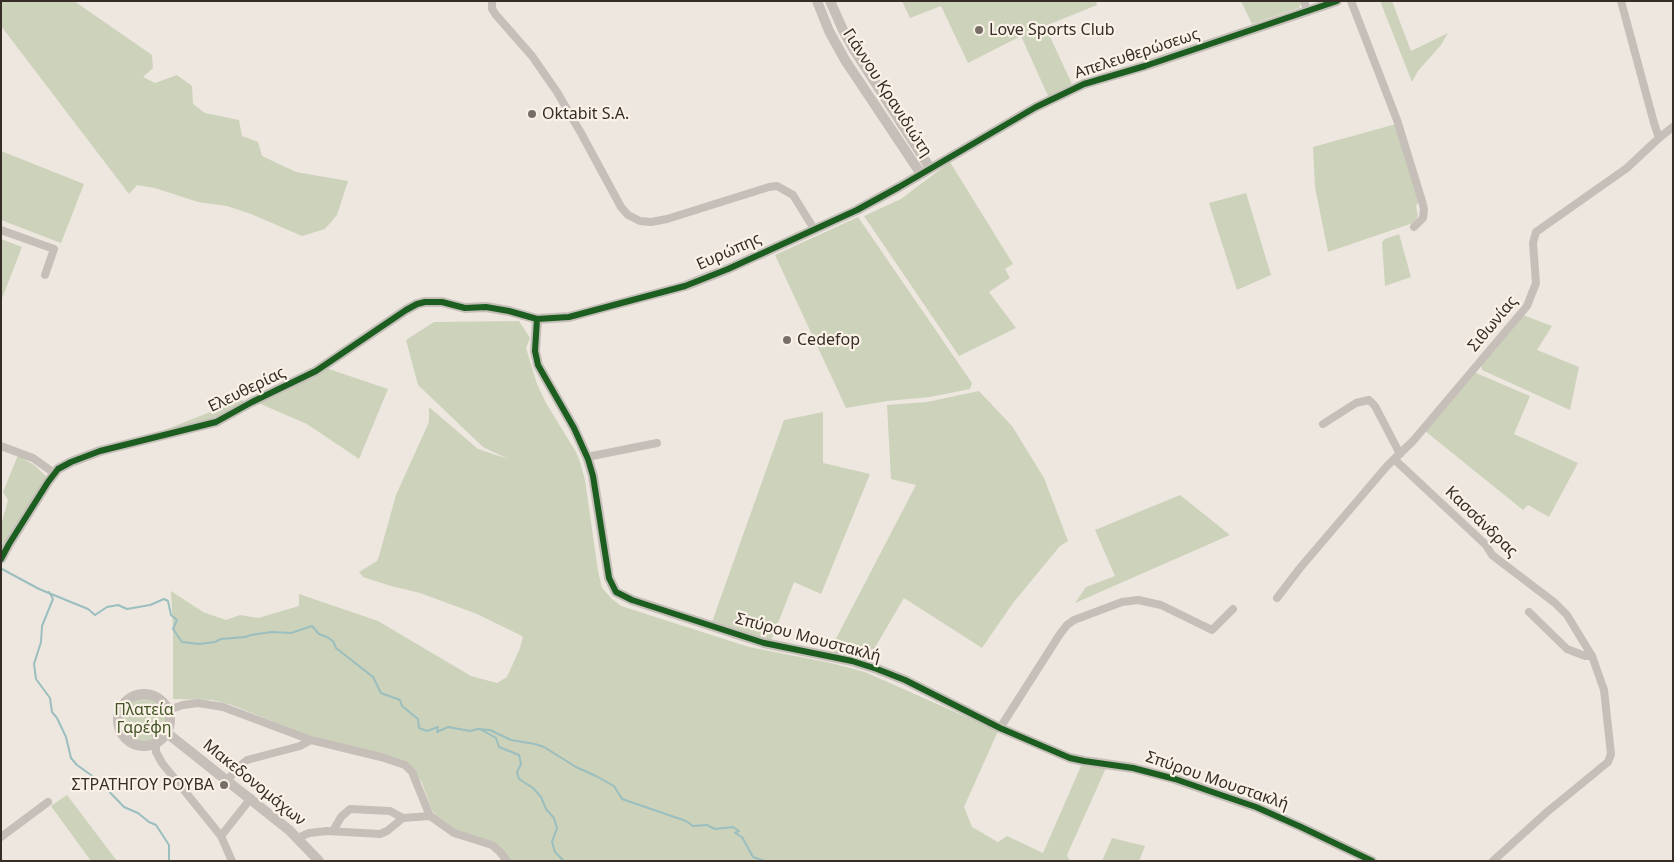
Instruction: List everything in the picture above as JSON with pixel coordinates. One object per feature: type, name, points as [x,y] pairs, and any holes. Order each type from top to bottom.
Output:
[{"type":"street","points":[[492,1],[492,9],[496,15],[532,56],[557,92],[621,207],[628,214],[640,221],[658,220],[776,186],[793,195],[814,229]]},
{"type":"street","name":"Γιάννου Κρανιδιώτη","points":[[817,1],[845,60],[925,171]]},
{"type":"street","name":"Γιάννου Κρανιδιώτη","points":[[830,1],[853,48],[925,171]]},
{"type":"street","points":[[1304,1],[1308,12]]},
{"type":"street","name":"Απελευθερώσεως","points":[[925,171],[1036,106],[1084,84],[1145,66],[1337,1]]},
{"type":"street","points":[[1351,1],[1397,120],[1422,201],[1424,209],[1423,218],[1414,227]]},
{"type":"street","points":[[1621,1],[1654,123],[1660,138],[1673,127]]},
{"type":"street","name":"Σιθωνίας","points":[[1277,598],[1300,568],[1527,306],[1536,282],[1533,244],[1536,232],[1628,168],[1660,138]]},
{"type":"street","name":"Ευρώπης","points":[[536,318],[569,317],[686,286],[728,269],[857,210],[925,171]]},
{"type":"street","points":[[1,230],[54,249],[45,275]]},
{"type":"street","name":"Ελευθερίας","points":[[1,559],[54,473],[70,462],[100,450],[216,422],[316,371],[417,304],[442,302],[465,308],[486,307],[536,318]]},
{"type":"street","name":"Σπύρου Μουστακλή","points":[[536,318],[535,351],[538,365],[574,428],[587,457],[593,476],[609,578],[616,592],[632,600],[764,643],[852,661],[877,669],[905,680],[1000,728],[1070,758],[1140,769],[1175,779],[1292,823],[1372,861]]},
{"type":"street","name":"Κασσάνδρας","points":[[1323,424],[1356,403],[1370,400],[1375,406],[1397,457],[1486,545],[1492,555],[1555,603],[1567,615],[1592,656],[1604,690],[1610,758],[1605,765],[1547,812],[1493,861]]},
{"type":"street","points":[[587,457],[657,443]]},
{"type":"street","points":[[1,446],[33,458],[54,473]]},
{"type":"street","points":[[1000,728],[1060,634],[1074,620],[1125,601],[1138,600],[1161,605],[1212,630],[1233,609]]},
{"type":"street","points":[[1529,612],[1567,649],[1575,653],[1592,656]]},
{"type":"street","points":[[143,694],[156,696],[168,710],[170,721],[167,732],[156,743],[144,746],[132,743],[127,740],[120,730],[119,712],[131,697],[143,694]]},
{"type":"street","points":[[168,710],[192,704],[216,705],[232,709],[311,740],[405,765],[412,772],[430,816],[454,833],[492,845],[507,861]]},
{"type":"street","name":"Μακεδονομάχων","points":[[167,732],[251,798],[298,838],[319,861]]},
{"type":"street","points":[[228,780],[237,768],[247,760],[300,746],[311,740]]},
{"type":"street","points":[[156,743],[156,752],[162,762],[221,836],[232,861]]},
{"type":"street","points":[[221,836],[251,798]]},
{"type":"street","points":[[1,837],[48,802]]},
{"type":"street","points":[[333,831],[341,817],[350,809],[390,811],[403,818],[430,816]]},
{"type":"street","points":[[298,838],[312,832],[333,831],[380,834],[387,831],[403,818]]},
{"type":"green space","points":[[1,1],[74,1],[152,55],[153,68],[143,77],[155,83],[177,75],[192,86],[193,104],[205,113],[239,120],[242,136],[258,142],[262,156],[296,172],[348,181],[337,215],[325,229],[302,236],[227,206],[198,202],[155,188],[137,185],[129,194],[1,26]]},
{"type":"green space","points":[[902,1],[1096,1],[1097,5],[1045,26],[1072,84],[1048,96],[1021,36],[968,63],[941,6],[910,18]]},
{"type":"green space","points":[[1241,1],[1302,1],[1299,8],[1252,24]]},
{"type":"green space","points":[[1380,1],[1392,1],[1411,51],[1448,33],[1441,45],[1418,71],[1412,82]]},
{"type":"green space","points":[[1396,124],[1420,200],[1416,206],[1418,216],[1413,223],[1328,252],[1315,187],[1313,147]]},
{"type":"green space","points":[[1,151],[84,184],[61,243],[1,220]]},
{"type":"green space","points":[[950,162],[1013,264],[1005,269],[1010,278],[989,292],[1016,328],[959,356],[864,216],[901,199]]},
{"type":"green space","points":[[1246,193],[1271,275],[1237,290],[1209,203]]},
{"type":"green space","points":[[858,217],[972,383],[970,389],[930,397],[887,401],[846,408],[775,255]]},
{"type":"green space","points":[[1399,234],[1411,277],[1385,286],[1382,242]]},
{"type":"green space","points":[[1,239],[22,247],[1,301]]},
{"type":"green space","points":[[1523,315],[1552,326],[1537,350],[1579,367],[1570,410],[1482,370],[1481,364]]},
{"type":"green space","points":[[519,321],[530,338],[526,348],[537,384],[580,462],[585,480],[598,571],[602,588],[612,599],[621,606],[749,647],[831,663],[865,672],[998,731],[964,807],[972,827],[998,842],[1007,836],[1043,853],[1081,766],[1106,768],[1067,855],[1070,861],[512,861],[498,846],[471,839],[438,819],[432,810],[422,783],[411,767],[299,732],[232,705],[212,700],[173,699],[171,591],[203,612],[226,620],[240,615],[258,618],[299,606],[299,594],[378,621],[471,676],[497,683],[507,677],[523,637],[477,614],[420,593],[363,577],[359,572],[377,561],[396,495],[429,422],[429,407],[478,449],[508,459],[483,447],[418,385],[406,340],[434,322]]},
{"type":"green space","points":[[326,368],[388,389],[359,459],[307,424],[256,402]]},
{"type":"green space","points":[[1473,373],[1530,396],[1514,434],[1578,463],[1549,517],[1528,505],[1523,510],[1425,431]]},
{"type":"green space","points":[[979,391],[1012,426],[1044,478],[1068,541],[1060,546],[1013,603],[982,648],[904,598],[867,661],[829,652],[916,485],[891,479],[887,405],[927,402]]},
{"type":"green space","points":[[241,400],[246,402],[206,422],[147,437]]},
{"type":"green space","points":[[823,412],[823,463],[870,474],[821,594],[794,582],[771,641],[712,622],[784,420]]},
{"type":"green space","points":[[18,455],[34,465],[46,476],[45,482],[1,550],[1,525],[8,500],[3,492]]},
{"type":"green space","points":[[1180,495],[1230,535],[1075,603],[1086,587],[1115,576],[1095,530]]},
{"type":"green space","name":"Πλατεία Γαρέφη","points":[[144,697],[157,701],[163,707],[167,720],[163,733],[157,739],[144,743],[131,739],[125,733],[121,720],[125,707],[131,701]]},
{"type":"green space","points":[[67,795],[117,861],[91,861],[51,806]]},
{"type":"green space","points":[[1112,838],[1145,846],[1139,861],[1102,861]]},
{"type":"waterway","points":[[2,569],[39,589],[88,609],[95,615],[107,607],[118,605],[127,609],[150,605],[164,599],[168,601],[171,615],[177,620],[173,629],[182,642],[199,644],[271,632],[291,633],[312,626],[319,634],[333,641],[336,648],[373,677],[381,693],[400,700],[402,706],[418,719],[419,728],[427,731],[438,727],[437,732],[448,727],[470,731],[478,729],[490,730],[511,740],[544,747],[576,767],[614,786],[622,799],[686,821],[693,826],[707,825],[715,829],[733,827],[739,831],[735,833],[742,837],[753,857],[765,861]]},
{"type":"waterway","points":[[49,592],[53,599],[42,626],[41,642],[34,664],[36,679],[50,698],[52,712],[66,737],[71,758],[77,765],[98,780],[124,807],[138,813],[156,825],[169,845],[169,861]]},
{"type":"waterway","points":[[480,729],[496,738],[499,747],[519,755],[521,764],[517,772],[519,779],[533,788],[554,818],[557,828],[552,842],[555,852],[564,861]]},
{"type":"cycle path","points":[[1,559],[58,469],[100,451],[216,422],[316,371],[417,304],[442,302],[465,308],[486,307],[537,319],[569,317],[685,286],[728,269],[857,210],[1036,107],[1084,84],[1145,66],[1337,1]]},
{"type":"cycle path","points":[[537,319],[535,351],[538,365],[574,428],[588,459],[593,476],[609,578],[616,592],[632,600],[764,643],[852,661],[877,669],[905,680],[1000,728],[1070,758],[1133,768],[1175,779],[1256,807],[1372,861]]},
{"type":"place","name":"Love Sports Club","points":[[979,30]]},
{"type":"place","name":"Oktabit S.A.","points":[[532,114]]},
{"type":"place","name":"Cedefop","points":[[787,340]]},
{"type":"place","name":"ΣΤΡΑΤΗΓΟΥ ΡΟΥΒΑ","points":[[224,785]]}]
